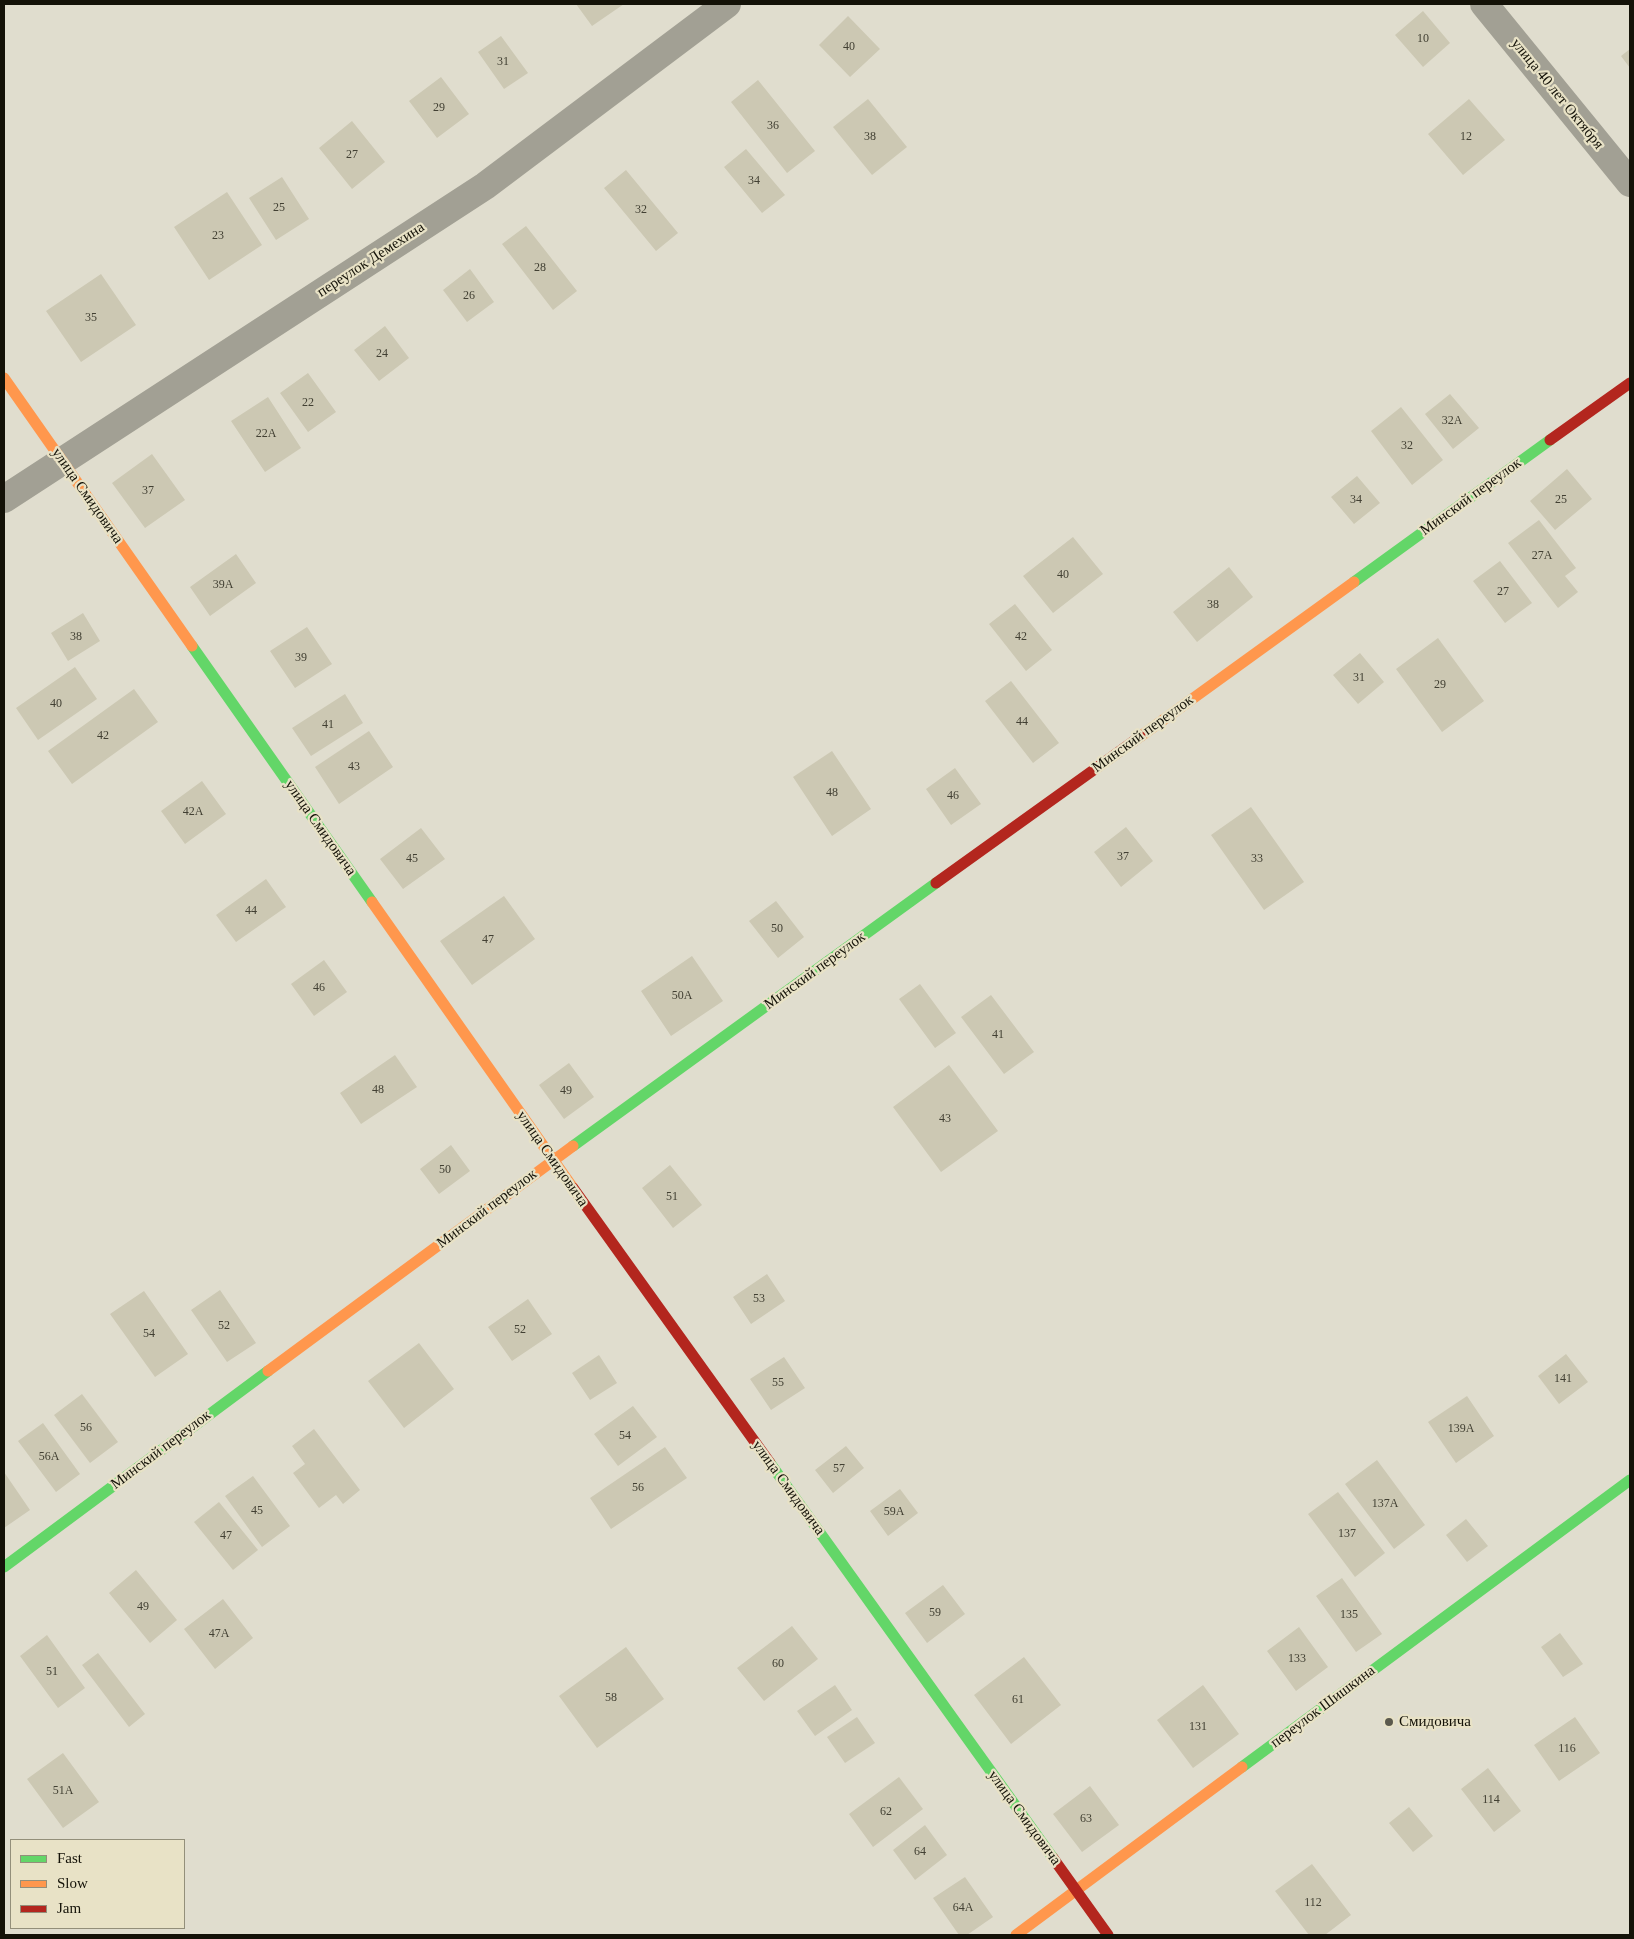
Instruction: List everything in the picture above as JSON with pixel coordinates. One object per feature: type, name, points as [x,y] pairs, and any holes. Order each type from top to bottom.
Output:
[{"type":"street","name":"переулок Демехина","points":[[4,499],[485,186],[727,4]]},
{"type":"street","name":"улица 40 лет Октября","points":[[1484,4],[1630,183]]},
{"type":"street","name":"улица Смидовича","points":[[4,378],[553,1160],[1108,1935]]},
{"type":"street","name":"Минский переулок","points":[[4,1567],[553,1160],[1630,383]]},
{"type":"street","name":"переулок Шишкина","points":[[1016,1935],[1630,1480]]},
{"type":"building","points":[[576,4],[624,4],[592,26]]},
{"type":"building","points":[[1423,11],[1450,43],[1423,67],[1395,35]]},
{"type":"building","points":[[848,16],[880,49],[850,77],[819,45]]},
{"type":"building","points":[[501,36],[528,73],[504,89],[478,52]]},
{"type":"building","points":[[1630,49],[1630,68],[1621,56]]},
{"type":"building","points":[[441,77],[469,114],[437,138],[409,101]]},
{"type":"building","points":[[758,80],[815,151],[787,173],[731,102]]},
{"type":"building","points":[[868,99],[907,147],[872,175],[833,127]]},
{"type":"building","points":[[1469,99],[1505,140],[1463,175],[1428,134]]},
{"type":"building","points":[[352,121],[385,162],[352,189],[319,148]]},
{"type":"building","points":[[746,149],[785,195],[762,213],[724,167]]},
{"type":"building","points":[[626,170],[678,233],[656,251],[604,188]]},
{"type":"building","points":[[282,177],[309,219],[276,240],[249,198]]},
{"type":"building","points":[[227,192],[262,245],[209,280],[174,227]]},
{"type":"building","points":[[526,226],[577,291],[553,310],[502,244]]},
{"type":"building","points":[[470,269],[494,302],[467,322],[443,290]]},
{"type":"building","points":[[101,274],[136,325],[81,362],[46,311]]},
{"type":"building","points":[[385,326],[409,358],[379,381],[354,350]]},
{"type":"building","points":[[308,373],[336,412],[308,432],[280,393]]},
{"type":"building","points":[[1450,394],[1479,428],[1453,449],[1425,414]]},
{"type":"building","points":[[268,397],[301,448],[265,472],[231,421]]},
{"type":"building","points":[[1401,407],[1443,460],[1412,485],[1371,431]]},
{"type":"building","points":[[152,454],[185,500],[145,528],[112,483]]},
{"type":"building","points":[[1567,469],[1592,499],[1555,530],[1530,501]]},
{"type":"building","points":[[1357,476],[1380,503],[1354,524],[1331,497]]},
{"type":"building","points":[[1539,520],[1576,568],[1565,576],[1578,592],[1558,608],[1508,543]]},
{"type":"building","points":[[1073,537],[1103,574],[1053,613],[1023,576]]},
{"type":"building","points":[[236,554],[256,583],[210,616],[190,587]]},
{"type":"building","points":[[1500,561],[1532,603],[1505,623],[1473,581]]},
{"type":"building","points":[[1229,567],[1253,597],[1197,642],[1173,612]]},
{"type":"building","points":[[1015,604],[1052,650],[1026,671],[989,624]]},
{"type":"building","points":[[83,613],[100,641],[68,661],[51,633]]},
{"type":"building","points":[[307,627],[332,664],[295,688],[270,651]]},
{"type":"building","points":[[1438,638],[1484,701],[1442,732],[1396,669]]},
{"type":"building","points":[[1360,653],[1384,682],[1358,704],[1333,675]]},
{"type":"building","points":[[75,667],[97,699],[38,740],[16,708]]},
{"type":"building","points":[[1011,681],[1059,743],[1033,763],[985,701]]},
{"type":"building","points":[[134,689],[158,722],[72,784],[48,751]]},
{"type":"building","points":[[345,694],[363,723],[311,756],[292,728]]},
{"type":"building","points":[[369,731],[393,767],[339,804],[315,767]]},
{"type":"building","points":[[832,751],[871,809],[832,836],[793,777]]},
{"type":"building","points":[[955,768],[981,804],[951,825],[926,789]]},
{"type":"building","points":[[202,781],[226,814],[185,844],[161,811]]},
{"type":"building","points":[[1251,807],[1304,882],[1264,910],[1211,835]]},
{"type":"building","points":[[1126,827],[1153,861],[1121,887],[1094,852]]},
{"type":"building","points":[[421,828],[445,859],[403,889],[380,859]]},
{"type":"building","points":[[266,879],[286,907],[236,942],[216,915]]},
{"type":"building","points":[[504,896],[535,939],[472,985],[440,941]]},
{"type":"building","points":[[776,901],[804,937],[778,958],[749,921]]},
{"type":"building","points":[[692,956],[723,1001],[671,1036],[641,991]]},
{"type":"building","points":[[324,960],[347,992],[314,1016],[291,984]]},
{"type":"building","points":[[920,984],[956,1033],[935,1048],[899,999]]},
{"type":"building","points":[[991,995],[1034,1052],[1004,1074],[961,1017]]},
{"type":"building","points":[[395,1055],[417,1087],[361,1124],[340,1093]]},
{"type":"building","points":[[569,1063],[594,1097],[564,1119],[539,1085]]},
{"type":"building","points":[[949,1065],[998,1131],[941,1172],[893,1107]]},
{"type":"building","points":[[451,1145],[470,1171],[439,1194],[420,1169]]},
{"type":"building","points":[[670,1165],[702,1205],[673,1228],[642,1188]]},
{"type":"building","points":[[767,1274],[785,1301],[751,1324],[733,1297]]},
{"type":"building","points":[[220,1290],[256,1343],[227,1362],[191,1310]]},
{"type":"building","points":[[144,1291],[188,1354],[155,1377],[110,1314]]},
{"type":"building","points":[[528,1299],[552,1334],[512,1361],[488,1327]]},
{"type":"building","points":[[419,1343],[454,1389],[404,1428],[368,1381]]},
{"type":"building","points":[[1566,1354],[1588,1382],[1559,1404],[1538,1376]]},
{"type":"building","points":[[599,1355],[617,1383],[590,1400],[572,1373]]},
{"type":"building","points":[[784,1357],[805,1388],[771,1410],[750,1379]]},
{"type":"building","points":[[82,1394],[118,1442],[90,1463],[54,1415]]},
{"type":"building","points":[[1467,1396],[1494,1436],[1456,1463],[1428,1422]]},
{"type":"building","points":[[633,1406],[657,1437],[618,1466],[594,1434]]},
{"type":"building","points":[[43,1423],[80,1474],[56,1492],[18,1441]]},
{"type":"building","points":[[314,1429],[360,1490],[343,1504],[336,1495],[319,1508],[293,1473],[305,1464],[292,1446]]},
{"type":"building","points":[[846,1446],[864,1468],[833,1493],[815,1470]]},
{"type":"building","points":[[665,1447],[687,1478],[611,1529],[590,1498]]},
{"type":"building","points":[[1377,1460],[1425,1525],[1394,1549],[1345,1484]]},
{"type":"building","points":[[4,1472],[30,1510],[4,1528]]},
{"type":"building","points":[[253,1476],[290,1526],[262,1547],[225,1496]]},
{"type":"building","points":[[900,1489],[918,1513],[888,1536],[870,1511]]},
{"type":"building","points":[[1338,1492],[1385,1553],[1355,1577],[1308,1514]]},
{"type":"building","points":[[219,1502],[258,1550],[233,1570],[194,1522]]},
{"type":"building","points":[[1466,1519],[1488,1546],[1467,1562],[1446,1535]]},
{"type":"building","points":[[136,1570],[177,1620],[150,1643],[109,1593]]},
{"type":"building","points":[[1342,1578],[1382,1634],[1356,1652],[1316,1596]]},
{"type":"building","points":[[943,1585],[965,1614],[927,1643],[905,1613]]},
{"type":"building","points":[[223,1599],[253,1638],[215,1669],[184,1629]]},
{"type":"building","points":[[792,1626],[818,1659],[764,1701],[737,1668]]},
{"type":"building","points":[[1299,1627],[1328,1667],[1296,1691],[1267,1651]]},
{"type":"building","points":[[1560,1633],[1583,1664],[1563,1677],[1541,1647]]},
{"type":"building","points":[[47,1635],[85,1688],[58,1708],[20,1656]]},
{"type":"building","points":[[626,1647],[664,1699],[597,1748],[559,1696]]},
{"type":"building","points":[[98,1653],[145,1714],[129,1727],[82,1665]]},
{"type":"building","points":[[1024,1657],[1061,1705],[1011,1744],[974,1695]]},
{"type":"building","points":[[835,1685],[852,1710],[815,1736],[797,1711]]},
{"type":"building","points":[[1203,1685],[1239,1734],[1193,1768],[1157,1720]]},
{"type":"building","points":[[857,1717],[875,1743],[845,1763],[827,1737]]},
{"type":"building","points":[[1575,1717],[1600,1753],[1559,1781],[1534,1745]]},
{"type":"building","points":[[63,1753],[99,1802],[63,1828],[27,1779]]},
{"type":"building","points":[[1488,1768],[1521,1811],[1494,1832],[1461,1789]]},
{"type":"building","points":[[899,1777],[923,1809],[873,1847],[849,1814]]},
{"type":"building","points":[[1090,1786],[1119,1825],[1082,1852],[1053,1814]]},
{"type":"building","points":[[1409,1807],[1433,1836],[1413,1852],[1389,1823]]},
{"type":"building","points":[[925,1825],[947,1855],[915,1880],[893,1850]]},
{"type":"building","points":[[1312,1864],[1351,1915],[1325,1935],[1309,1935],[1275,1891]]},
{"type":"building","points":[[965,1877],[993,1917],[967,1935],[959,1935],[933,1898]]},
{"type":"traffic: fast","points":[[1354,582],[1550,440]]},
{"type":"traffic: fast","points":[[192,646],[372,902]]},
{"type":"traffic: fast","points":[[573,1146],[936,883]]},
{"type":"traffic: fast","points":[[4,1567],[268,1371]]},
{"type":"traffic: fast","points":[[770,1463],[1053,1858]]},
{"type":"traffic: fast","points":[[1242,1767],[1630,1480]]},
{"type":"traffic: slow","points":[[4,378],[192,646]]},
{"type":"traffic: slow","points":[[1141,736],[1354,582]]},
{"type":"traffic: slow","points":[[372,902],[573,1188]]},
{"type":"traffic: slow","points":[[268,1371],[573,1146]]},
{"type":"traffic: slow","points":[[1016,1935],[1242,1767]]},
{"type":"traffic: jam","points":[[1550,440],[1630,383]]},
{"type":"traffic: jam","points":[[936,883],[1141,736]]},
{"type":"traffic: jam","points":[[573,1188],[770,1463]]},
{"type":"traffic: jam","points":[[1053,1858],[1108,1935]]},
{"type":"place","name":"Смидовича","points":[[1389,1722]]}]
